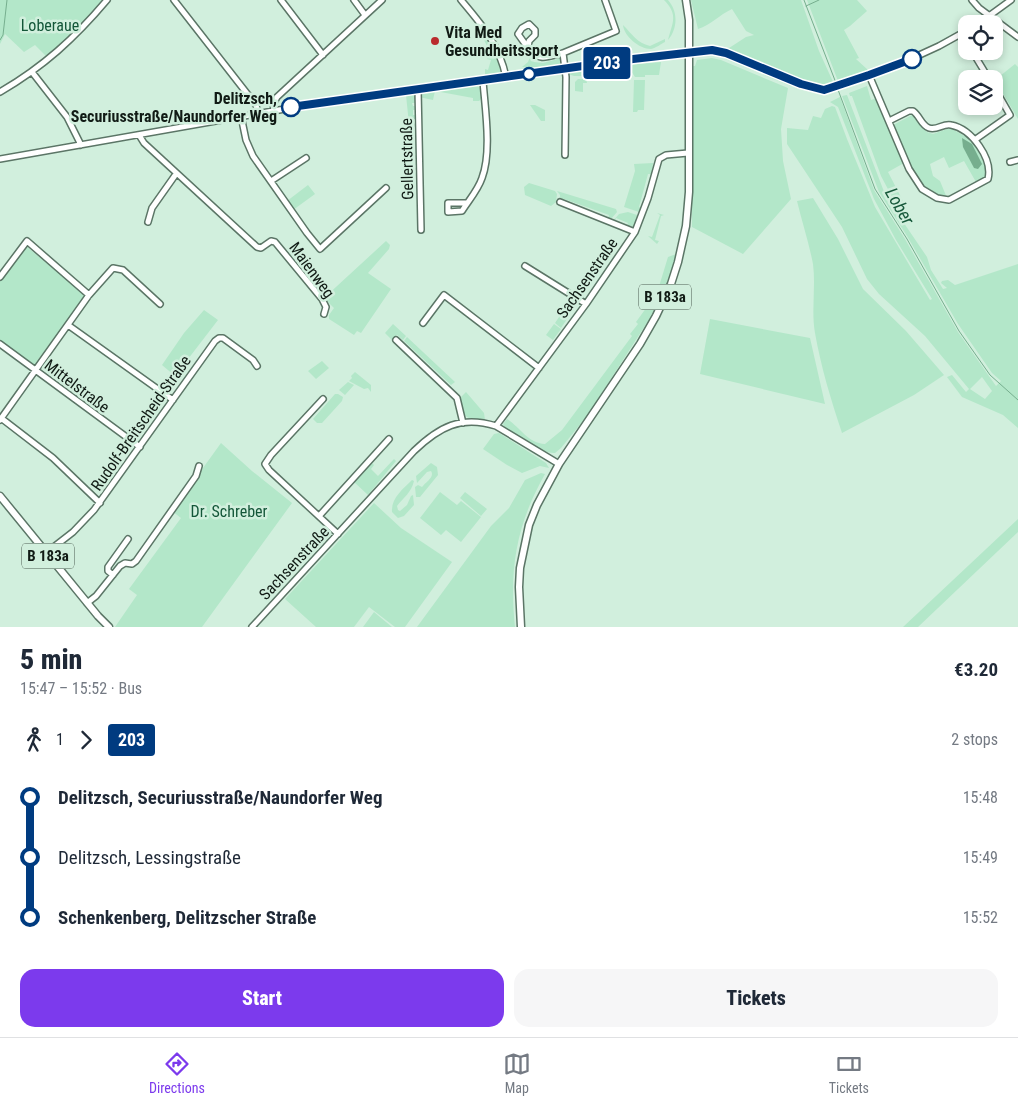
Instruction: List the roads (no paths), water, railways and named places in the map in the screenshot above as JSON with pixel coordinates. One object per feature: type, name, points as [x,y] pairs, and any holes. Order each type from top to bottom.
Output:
[{"type":"main road","name":"B 183a","points":[[521,627],[519,587],[525,541],[537,505],[559,464],[640,344],[656,316],[671,284],[683,246],[689,192],[690,52],[686,0]]},
{"type":"main road","name":"B 183a","points":[[0,496],[87,603],[109,627]]},
{"type":"street","points":[[0,92],[32,72],[81,31],[107,0]]},
{"type":"street","points":[[174,0],[256,105],[258,113]]},
{"type":"street","points":[[281,0],[323,55]]},
{"type":"street","points":[[354,0],[365,15]]},
{"type":"street","points":[[274,110],[273,104],[277,97],[382,0]]},
{"type":"street","points":[[461,0],[496,44],[506,77]]},
{"type":"street","points":[[528,48],[539,58],[563,53],[616,31],[606,0]]},
{"type":"street","points":[[972,0],[979,8],[990,15],[1011,0]]},
{"type":"street","points":[[1003,25],[1018,37]]},
{"type":"street","points":[[0,159],[274,110],[418,88],[712,50],[726,53],[807,86],[824,90],[914,58],[958,35]]},
{"type":"street","points":[[563,53],[565,69],[565,155]]},
{"type":"street","points":[[32,72],[67,117],[80,145]]},
{"type":"street","points":[[869,75],[895,138],[922,189],[937,198],[949,200],[988,179],[990,171],[976,139],[952,125],[946,125],[934,130],[927,128],[913,111],[909,111],[889,121]]},
{"type":"street","points":[[468,203],[483,177],[485,166],[487,119],[482,80]]},
{"type":"street","name":"Gellertstraße","points":[[418,88],[421,230]]},
{"type":"street","points":[[976,139],[1010,115],[1003,103]]},
{"type":"street","points":[[241,116],[246,140],[253,156],[320,249],[386,188]]},
{"type":"street","points":[[139,134],[144,143],[176,174],[152,208],[148,222]]},
{"type":"street","name":"Sachsenstraße","points":[[496,426],[586,304],[635,232],[648,198],[659,159],[663,156],[688,153]]},
{"type":"street","points":[[271,181],[306,158]]},
{"type":"street","points":[[1010,162],[1018,160]]},
{"type":"street","name":"Maienweg","points":[[176,174],[257,246],[261,248],[271,241],[275,242],[322,299],[326,306],[324,314]]},
{"type":"street","points":[[560,202],[635,232]]},
{"type":"street","points":[[0,277],[27,241],[89,295]]},
{"type":"street","points":[[525,266],[586,304]]},
{"type":"street","points":[[100,503],[53,458],[1,419],[89,295],[113,268],[123,270],[160,304]]},
{"type":"street","points":[[423,323],[444,295],[539,368]]},
{"type":"street","points":[[68,325],[173,400]]},
{"type":"street","name":"Rudolf-Breitscheid-Straße","points":[[46,553],[73,532],[100,503],[219,338],[223,338],[253,360],[257,366]]},
{"type":"street","points":[[396,340],[457,398],[463,422]]},
{"type":"street","name":"Mittelstraße","points":[[0,344],[140,447]]},
{"type":"street","points":[[323,399],[271,455],[265,464],[269,470],[320,515],[338,534]]},
{"type":"street","name":"Sachsenstraße","points":[[252,627],[429,437],[444,427],[463,422],[486,423],[496,426],[559,464]]},
{"type":"street","points":[[320,515],[389,439]]},
{"type":"street","points":[[87,603],[96,596],[120,566],[125,563],[132,564],[136,561],[196,476],[199,466]]},
{"type":"street","points":[[113,576],[108,571],[108,567],[128,539]]},
{"type":"waterway","points":[[0,40],[3,35],[7,0]]},
{"type":"waterway","name":"Lober","points":[[804,0],[836,83]]},
{"type":"waterway","points":[[806,6],[819,0]]},
{"type":"waterway","name":"Lober","points":[[837,87],[875,189],[907,239],[959,331],[990,375],[1018,400]]},
{"type":"place","name":"Vita Med Gesundheitssport","points":[[435,41]]},
{"type":"place","name":"Delitzsch, Securiusstraße/Naundorfer Weg","points":[[291,107]]},
{"type":"park label","name":"Loberaue","points":[[50,25]]},
{"type":"park label","name":"Dr. Schreber","points":[[229,511]]}]
